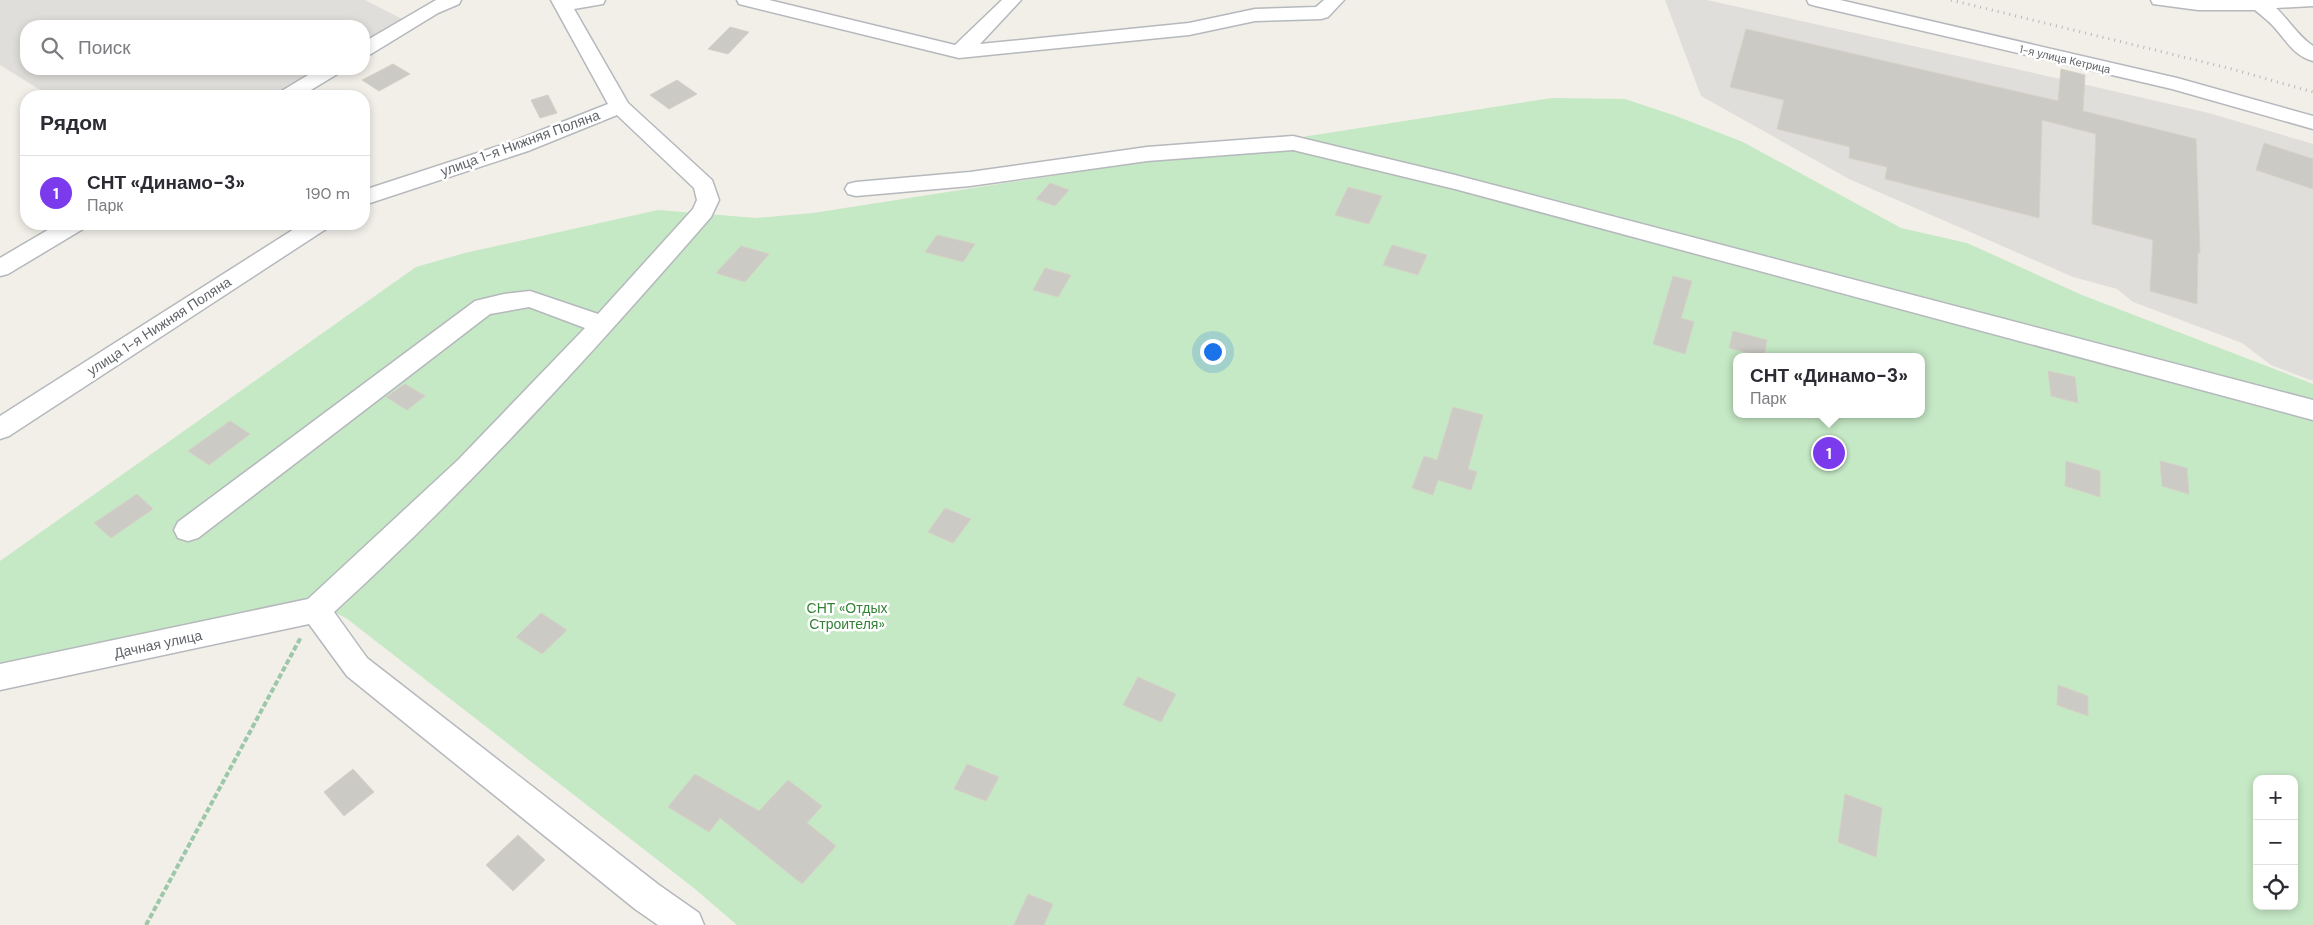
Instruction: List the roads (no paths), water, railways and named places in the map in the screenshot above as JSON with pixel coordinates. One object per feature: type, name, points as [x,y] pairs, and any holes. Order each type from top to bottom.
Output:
[{"type":"street","points":[[370,45],[423,4],[452,0]]},
{"type":"street","points":[[596,0],[561,2],[620,107],[704,185],[708,200],[703,212],[603,325],[383,551],[316,610],[357,667],[647,897],[687,925]]},
{"type":"street","points":[[746,0],[959,52],[1189,29],[1255,15],[1320,13],[1335,0]]},
{"type":"street","points":[[959,52],[978,36],[1012,0]]},
{"type":"street","name":"1-я улица Кетрица","points":[[1819,0],[2177,84],[2313,123]]},
{"type":"street","points":[[2160,0],[2176,3],[2233,4],[2313,0]]},
{"type":"street","points":[[2261,4],[2281,23],[2297,44],[2313,55]]},
{"type":"street","points":[[297,90],[322,75]]},
{"type":"street","name":"улица 1-я Нижняя Поляна","points":[[370,196],[521,146],[620,107]]},
{"type":"street","points":[[856,188],[970,179],[1147,154],[1293,143],[1455,182],[2313,410]]},
{"type":"street","points":[[0,268],[65,230]]},
{"type":"street","name":"улица 1-я Нижняя Поляна","points":[[0,429],[309,230]]},
{"type":"street","points":[[188,530],[462,320],[483,307],[504,302],[530,300],[603,325]]},
{"type":"street","name":"Дачная улица","points":[[0,677],[316,610]]},
{"type":"railway","points":[[1951,0],[2228,68],[2313,92]]},
{"type":"place","name":"СНТ «Динамо-3»","points":[[1829,453]]},
{"type":"park label","name":"СНТ «Отдых Строителя»","points":[[847,616]]}]
